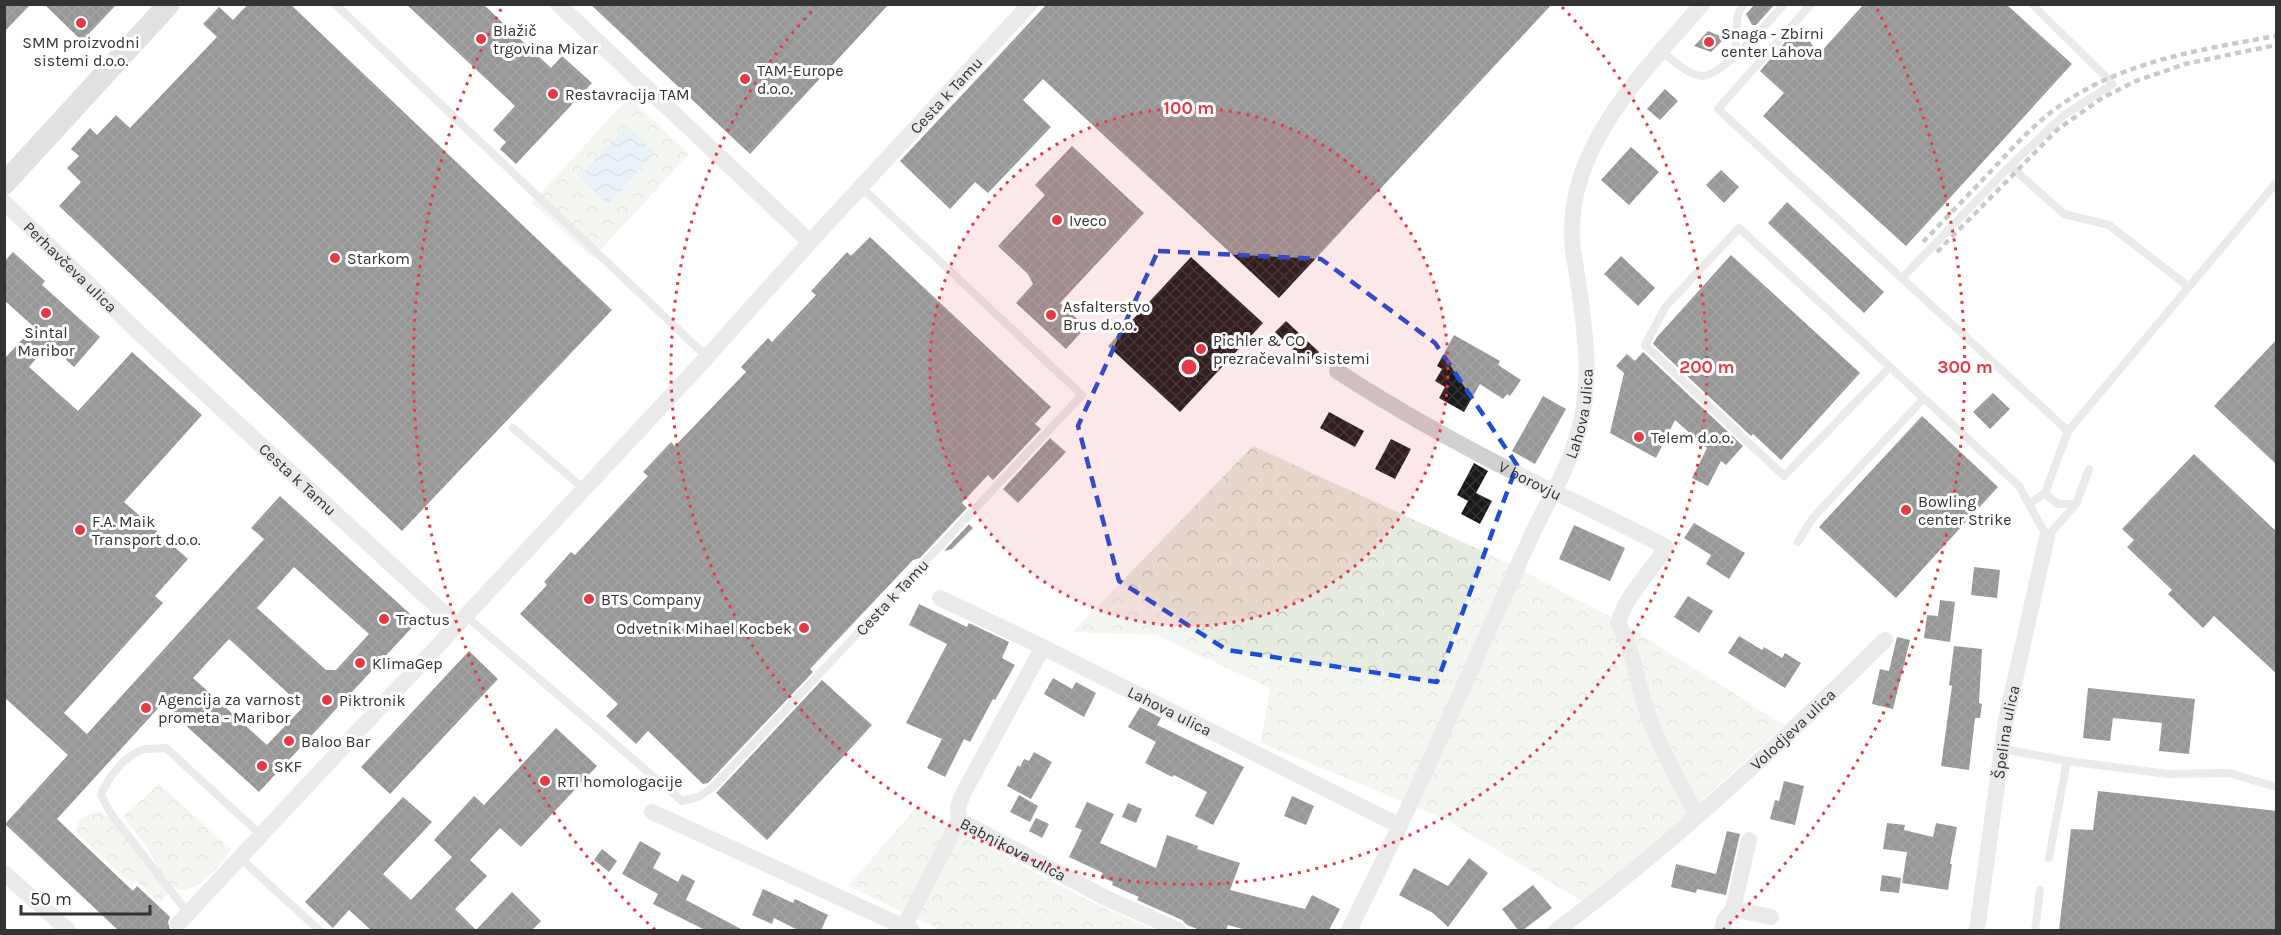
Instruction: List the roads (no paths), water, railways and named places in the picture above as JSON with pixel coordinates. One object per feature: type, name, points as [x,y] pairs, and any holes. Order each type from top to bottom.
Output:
[{"type":"street","points":[[4,184],[169,4]]},
{"type":"street","points":[[558,4],[810,242]]},
{"type":"street","name":"Cesta k Tamu","points":[[183,919],[707,357],[1030,4]]},
{"type":"street","name":"Lahova ulica","points":[[1349,930],[1400,826],[1554,492],[1577,436],[1583,415],[1587,347],[1572,243],[1573,208],[1579,182],[1590,153],[1631,88],[1702,4]]},
{"type":"street","name":"Perhavčeva ulica","points":[[4,202],[138,332]]},
{"type":"street","name":"Cesta k Tamu","points":[[138,332],[461,621]]},
{"type":"street","name":"V borovju","points":[[1337,371],[1411,416],[1554,492],[1614,519],[1666,547],[1626,604],[1618,624],[1635,663],[1648,714],[1667,758],[1697,815]]},
{"type":"street","name":"Špelina ulica","points":[[1977,930],[2009,709],[2047,537]]},
{"type":"street","name":"Lahova ulica","points":[[940,598],[1043,647],[1400,826]]},
{"type":"street","name":"Volodjeva ulica","points":[[1557,930],[1636,868],[1697,815],[1799,724],[1885,640]]},
{"type":"street","name":"Babnikova ulica","points":[[1043,647],[965,790],[958,806],[959,820],[1106,898],[1178,930]]},
{"type":"street","points":[[652,812],[907,929],[959,820]]},
{"type":"street","points":[[1722,930],[1724,921],[1732,909],[1749,840]]},
{"type":"street","points":[[4,873],[68,930]]},
{"type":"street","points":[[1732,909],[1771,917]]},
{"type":"lane","points":[[335,4],[707,357]]},
{"type":"lane","points":[[1729,60],[1737,47],[1735,21],[1744,4]]},
{"type":"lane","points":[[1662,52],[1692,73],[1703,76],[1713,74],[1744,48],[1784,4]]},
{"type":"lane","points":[[1811,4],[1718,109],[2068,431]]},
{"type":"lane","points":[[1902,278],[2010,166],[2064,115],[2113,84],[2032,4]]},
{"type":"lane","points":[[2010,166],[2064,214],[2109,225],[2189,287]]},
{"type":"lane","points":[[2029,504],[2045,493],[2068,431],[2277,183]]},
{"type":"lane","name":"Cesta k Tamu","points":[[461,621],[682,801],[698,797],[712,788],[1082,394],[861,187]]},
{"type":"lane","points":[[1889,368],[1784,476],[1645,345],[1666,306],[1739,228],[2019,486],[2047,537],[2076,504],[2089,469]]},
{"type":"lane","points":[[1798,542],[1812,519],[1923,399]]},
{"type":"lane","points":[[513,428],[584,489]]},
{"type":"lane","points":[[2045,493],[2057,504],[2076,504]]},
{"type":"lane","name":"Cesta k Tamu","points":[[183,919],[111,814],[101,795],[104,786],[123,762],[141,750],[166,748],[261,835]]},
{"type":"lane","points":[[2002,749],[2067,761],[2168,774],[2229,773],[2277,787]]},
{"type":"lane","points":[[2049,858],[2067,761]]},
{"type":"lane","points":[[240,858],[319,930]]},
{"type":"lane","points":[[2036,930],[2040,890]]},
{"type":"water","points":[[624,128],[631,129],[655,153],[608,204],[581,179],[581,175]]},
{"type":"railway","points":[[1923,242],[2036,125],[2065,102],[2089,88],[2140,66],[2194,52],[2276,36]]},
{"type":"railway","points":[[1937,252],[2058,129],[2102,98],[2136,81],[2185,64],[2276,45]]},
{"type":"place","name":"SMM proizvodni sistemi d.o.o.","points":[[81,23]]},
{"type":"place","name":"Blažič trgovina Mizar","points":[[481,39]]},
{"type":"place","name":"Snaga - Zbirni center Lahova","points":[[1709,42]]},
{"type":"place","name":"TAM-Europe d.o.o.","points":[[745,79]]},
{"type":"place","name":"Restavracija TAM","points":[[553,94]]},
{"type":"place","name":"Iveco","points":[[1057,220]]},
{"type":"place","name":"Starkom","points":[[335,258]]},
{"type":"place","name":"Sintal Maribor","points":[[46,313]]},
{"type":"place","name":"Asfalterstvo Brus d.o.o.","points":[[1051,315]]},
{"type":"place","name":"Pichler & CO prezračevalni sistemi","points":[[1201,349]]},
{"type":"place","name":"Telem d.o.o.","points":[[1639,437]]},
{"type":"place","name":"Bowling center Strike","points":[[1906,510]]},
{"type":"place","name":"F.A. Maik Transport d.o.o.","points":[[80,530]]},
{"type":"place","name":"BTS Company","points":[[589,599]]},
{"type":"place","name":"Tractus","points":[[384,619]]},
{"type":"place","name":"Odvetnik Mihael Kocbek","points":[[804,628]]},
{"type":"place","name":"KlimaGep","points":[[360,663]]},
{"type":"place","name":"Piktronik","points":[[327,700]]},
{"type":"place","name":"Agencija za varnost prometa - Maribor","points":[[146,708]]},
{"type":"place","name":"Baloo Bar","points":[[289,741]]},
{"type":"place","name":"SKF","points":[[262,766]]},
{"type":"place","name":"RTI homologacije","points":[[545,781]]}]
